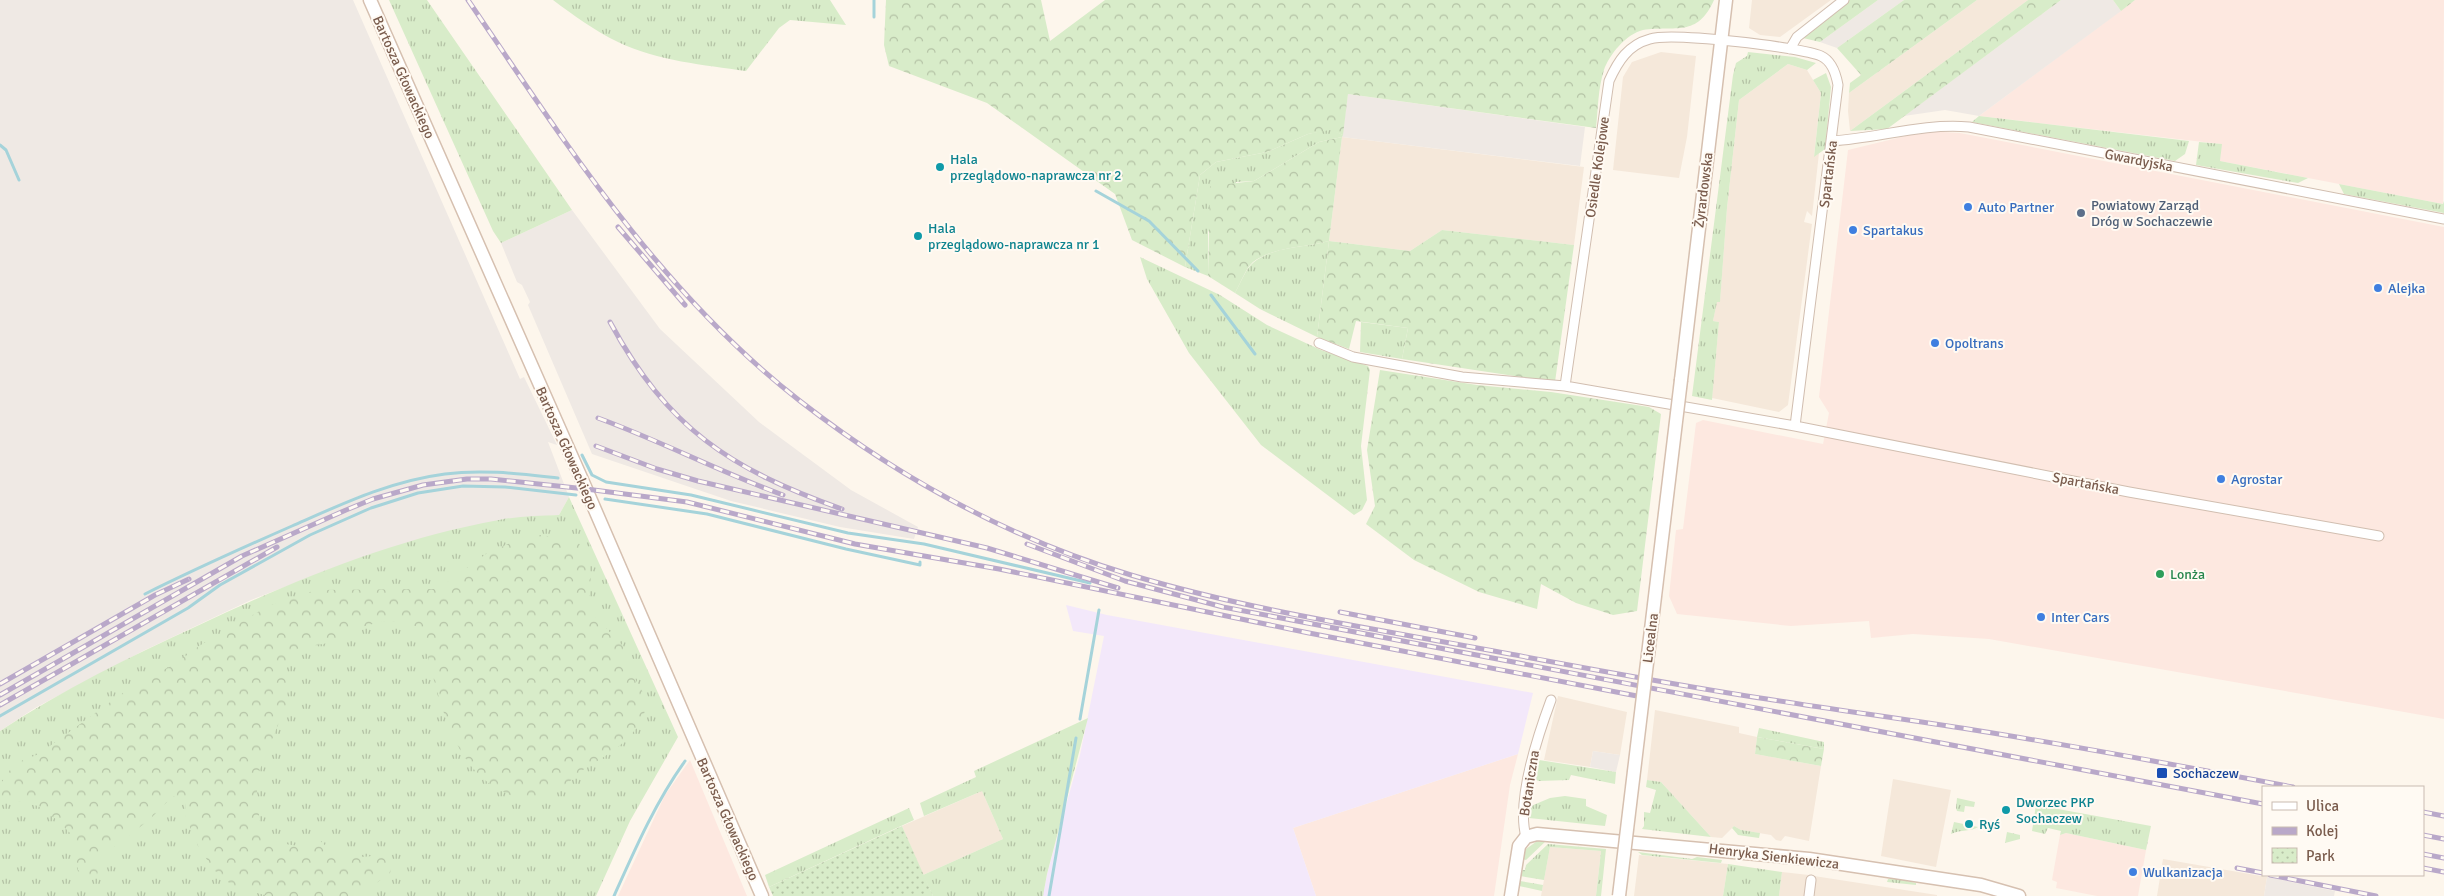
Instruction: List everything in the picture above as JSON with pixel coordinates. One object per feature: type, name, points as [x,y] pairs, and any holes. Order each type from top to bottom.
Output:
[{"type":"street","name":"Bartosza Głowackiego","points":[[370,0],[589,496],[762,896]]},
{"type":"street","name":"Żyrardowska","points":[[1681,380],[1726,0]]},
{"type":"street","points":[[1790,49],[1797,37],[1844,0]]},
{"type":"street","name":"Osiedle Kolejowe","points":[[1565,386],[1610,81],[1618,61],[1631,47],[1651,38],[1688,37],[1722,41]]},
{"type":"street","name":"Spartańska","points":[[1722,41],[1790,49],[1823,57],[1833,69],[1838,85],[1795,426]]},
{"type":"street","name":"Gwardyjska","points":[[1832,141],[1858,140],[1926,127],[1946,125],[1969,127],[2444,219]]},
{"type":"street","points":[[1319,343],[1353,356],[1462,377],[1565,386]]},
{"type":"street","name":"Licealna","points":[[1619,896],[1681,380]]},
{"type":"street","name":"Spartańska","points":[[1565,386],[1795,426],[2134,493],[2379,536]]},
{"type":"street","name":"Botaniczna","points":[[1511,896],[1519,846],[1526,837],[1523,822],[1535,743],[1551,700]]},
{"type":"street","name":"Henryka Sienkiewicza","points":[[1526,837],[1538,834],[1809,859],[1949,881],[1981,884],[2002,893],[2020,896]]},
{"type":"street","points":[[1624,896],[1631,842]]},
{"type":"street","points":[[1809,896],[1811,880]]},
{"type":"shaded area","points":[[0,0],[353,0],[520,379],[524,377],[557,445],[548,442],[569,497],[559,515],[500,520],[290,585],[251,600],[143,651],[35,708],[0,731]]},
{"type":"shaded area","points":[[1752,0],[1831,0],[1780,37],[1760,35],[1749,28]]},
{"type":"shaded area","points":[[1878,0],[1904,0],[1837,48],[1820,42]]},
{"type":"shaded area","points":[[1977,0],[2028,0],[1850,131],[1849,93]]},
{"type":"shaded area","points":[[2061,0],[2113,0],[2121,11],[1979,116],[1945,110],[1904,116]]},
{"type":"shaded area","points":[[2135,0],[2444,0],[2443,204],[2220,161],[2221,144],[1979,116]]},
{"type":"shaded area","points":[[1661,52],[1696,56],[1687,137],[1679,178],[1613,170],[1623,77],[1632,62]]},
{"type":"shaded area","points":[[1788,64],[1807,70],[1821,93],[1814,156],[1819,153],[1812,216],[1807,211],[1804,222],[1812,224],[1788,405],[1779,412],[1712,398],[1719,322],[1713,321],[1717,301],[1720,301],[1727,208],[1739,100]]},
{"type":"shaded area","points":[[1348,94],[1585,127],[1580,166],[1342,137]]},
{"type":"shaded area","points":[[1926,131],[1960,133],[2444,227],[2444,719],[1989,639],[1913,634],[1871,638],[1869,621],[1791,626],[1677,614],[1669,596],[1676,530],[1683,529],[1696,423],[1703,420],[1823,444],[1829,413],[1819,397],[1848,150]]},
{"type":"shaded area","points":[[1342,137],[1584,167],[1574,245],[1442,230],[1410,251],[1329,241]]},
{"type":"shaded area","points":[[572,210],[660,329],[759,422],[851,490],[918,527],[914,539],[840,527],[731,501],[592,454],[528,305],[530,302],[522,285],[517,282],[501,243]]},
{"type":"shaded area","points":[[1066,605],[1107,615],[1533,693],[1518,754],[1293,828],[1316,896],[1043,896],[1047,874],[1080,755],[1104,636],[1073,631]]},
{"type":"shaded area","points":[[1558,696],[1627,712],[1620,755],[1593,751],[1590,767],[1544,760]]},
{"type":"shaded area","points":[[1655,710],[1739,727],[1739,733],[1757,737],[1755,754],[1821,766],[1809,841],[1785,836],[1781,841],[1776,840],[1771,835],[1741,830],[1734,826],[1722,838],[1711,837],[1661,782],[1647,780]]},
{"type":"shaded area","points":[[1593,751],[1620,755],[1616,772],[1590,767]]},
{"type":"shaded area","points":[[1518,754],[1510,785],[1494,896],[1316,896],[1293,828]]},
{"type":"shaded area","points":[[690,760],[747,896],[618,896],[665,795]]},
{"type":"shaded area","points":[[1893,779],[1951,790],[1936,867],[1881,856]]},
{"type":"shaded area","points":[[982,791],[1003,839],[923,875],[902,826]]},
{"type":"shaded area","points":[[2066,833],[2146,850],[2138,896],[2097,896],[2056,888],[2057,882],[2052,880],[2060,835]]},
{"type":"shaded area","points":[[1550,847],[1601,851],[1596,896],[1541,896]]},
{"type":"shaded area","points":[[1639,855],[1728,864],[1723,896],[1634,896]]},
{"type":"shaded area","points":[[2163,859],[2267,877],[2264,896],[2157,896]]},
{"type":"shaded area","points":[[1782,872],[1809,875],[1806,896],[1779,896]]},
{"type":"shaded area","points":[[1814,876],[1937,895],[1937,896],[1811,896]]},
{"type":"shaded area","points":[[2267,877],[2335,891],[2334,896],[2264,896]]},
{"type":"green space","points":[[389,0],[427,0],[572,210],[501,243],[493,231]]},
{"type":"green space","points":[[553,0],[830,0],[846,25],[790,20],[779,28],[746,71],[649,54],[601,33]]},
{"type":"green space","points":[[886,0],[1041,0],[1050,41],[1105,0],[1714,0],[1707,12],[1693,25],[1643,30],[1630,36],[1619,46],[1606,64],[1602,77],[1596,128],[1348,94],[1343,135],[1330,130],[1308,134],[1267,152],[1216,162],[1200,175],[1185,267],[1132,240],[1115,194],[987,103],[889,66],[884,45]]},
{"type":"green space","points":[[1848,0],[1878,0],[1820,42],[1803,38]]},
{"type":"green space","points":[[1904,0],[1977,0],[1849,93],[1850,83],[1861,75],[1837,48]]},
{"type":"green space","points":[[2028,0],[2061,0],[1887,129],[1850,131]]},
{"type":"green space","points":[[2113,0],[2135,0],[2121,11]]},
{"type":"green space","points":[[1748,52],[1795,57],[1816,63],[1807,70],[1788,64],[1739,100],[1727,208],[1720,302],[1717,302],[1713,321],[1719,322],[1712,400],[1692,396],[1733,75],[1736,63],[1747,56]]},
{"type":"green space","points":[[1826,73],[1831,87],[1825,149],[1814,157],[1821,93],[1813,80]]},
{"type":"green space","points":[[1979,116],[2189,141],[2185,154],[2175,161],[1972,122]]},
{"type":"green space","points":[[1330,129],[1343,135],[1342,137],[1319,142],[1254,181],[1236,182],[1208,232],[1208,276],[1185,267],[1200,175],[1216,162],[1267,152],[1308,134]]},
{"type":"green space","points":[[1342,137],[1329,241],[1280,250],[1262,257],[1250,265],[1235,293],[1208,276],[1210,186],[1254,181],[1319,142]]},
{"type":"green space","points":[[2199,142],[2222,144],[2220,161],[2308,178],[2298,183],[2196,165]]},
{"type":"green space","points":[[2339,184],[2443,204],[2444,201],[2444,213],[2344,194]]},
{"type":"green space","points":[[1442,230],[1574,245],[1555,382],[1402,359],[1408,328],[1356,321],[1349,349],[1317,337],[1329,241],[1410,251]]},
{"type":"green space","points":[[1329,241],[1317,337],[1260,309],[1235,293],[1248,268],[1262,257],[1280,250]]},
{"type":"green space","points":[[1140,257],[1220,295],[1267,325],[1321,350],[1368,366],[1370,370],[1361,446],[1367,500],[1362,510],[1354,515],[1261,445],[1189,353],[1147,279]]},
{"type":"green space","points":[[1361,322],[1408,328],[1402,359],[1360,352]]},
{"type":"green space","points":[[1380,370],[1477,385],[1551,392],[1649,407],[1661,414],[1637,611],[1613,615],[1576,603],[1541,584],[1537,609],[1479,592],[1414,560],[1366,524],[1375,506],[1367,450]]},
{"type":"green space","points":[[569,497],[678,737],[630,821],[596,896],[0,896],[0,731],[47,702],[121,662],[270,593],[344,563],[421,538],[499,520],[559,515]]},
{"type":"green space","points":[[542,535],[578,542],[584,552],[590,567],[588,609],[623,646],[625,662],[647,699],[641,721],[618,747],[587,767],[566,784],[535,797],[518,798],[498,789],[480,776],[454,739],[445,717],[418,627],[401,621],[380,622],[358,628],[333,642],[297,649],[288,663],[285,677],[289,681],[286,705],[256,779],[260,827],[278,843],[306,847],[315,836],[328,848],[349,858],[385,855],[392,864],[390,873],[359,896],[269,896],[234,887],[214,870],[199,848],[186,818],[185,800],[173,796],[149,820],[101,857],[97,875],[85,876],[78,870],[73,836],[57,820],[38,806],[18,801],[0,802],[0,785],[9,771],[21,761],[39,754],[124,692],[175,664],[199,646],[270,605],[316,590],[438,589],[486,554],[525,536]]},
{"type":"green space","points":[[1088,718],[1047,874],[1043,896],[933,896],[923,875],[1003,839],[982,791],[924,816],[920,803],[976,777],[974,771]]},
{"type":"green space","points":[[1759,728],[1824,742],[1824,749],[1757,737]]},
{"type":"green space","points":[[1757,737],[1824,749],[1821,766],[1755,754]]},
{"type":"green space","points":[[1539,760],[1616,772],[1615,784],[1571,775],[1569,780],[1538,781],[1535,778]]},
{"type":"green space","points":[[1647,780],[1661,782],[1711,837],[1642,829],[1644,826],[1644,812],[1650,813],[1656,790],[1646,787]]},
{"type":"green space","points":[[1565,796],[1586,799],[1586,806],[1607,815],[1605,826],[1529,818],[1531,806],[1550,798]]},
{"type":"green space","points":[[1957,798],[1975,802],[1974,807],[1965,806],[1964,812],[1957,811]]},
{"type":"green space","points":[[2036,805],[2151,826],[2146,850],[2066,833],[2060,835],[2061,831],[2048,828],[2045,834],[2032,831]]},
{"type":"green space","points":[[909,808],[914,820],[769,887],[765,875]]},
{"type":"green space","points":[[1954,822],[1978,827],[1951,834]]},
{"type":"green space","points":[[902,826],[933,896],[773,896],[769,887]]},
{"type":"green space","points":[[1734,826],[1741,830],[1760,833],[1759,838],[1738,835],[1732,828]]},
{"type":"green space","points":[[2007,832],[2020,835],[2020,839],[2005,843]]},
{"type":"green space","points":[[1540,839],[1547,840],[1526,860],[1522,859],[1526,849]]},
{"type":"green space","points":[[1548,844],[1606,849],[1601,896],[1596,896],[1601,851],[1550,847],[1544,880],[1520,876],[1521,870],[1525,870],[1526,865]]},
{"type":"green space","points":[[1638,852],[1692,859],[1697,857],[1722,860],[1721,863],[1642,855]]},
{"type":"green space","points":[[1728,864],[1782,872],[1779,896],[1723,896]]},
{"type":"green space","points":[[1892,878],[1916,883],[1916,885],[1887,882],[1888,879]]},
{"type":"green space","points":[[1520,881],[1543,885],[1542,891],[1519,886]]},
{"type":"waterway","points":[[874,0],[874,17]]},
{"type":"waterway","points":[[0,145],[6,150],[19,180]]},
{"type":"waterway","points":[[1096,191],[1149,221],[1198,271]]},
{"type":"waterway","points":[[1211,295],[1255,354]]},
{"type":"waterway","points":[[582,455],[592,475],[606,482],[691,495],[848,533],[924,544],[1090,583]]},
{"type":"waterway","points":[[145,594],[218,559],[329,510],[367,494],[405,482],[445,474],[473,472],[558,478]]},
{"type":"waterway","points":[[0,716],[188,608],[220,585],[310,535],[371,508],[418,493],[463,486],[505,487],[576,495]]},
{"type":"waterway","points":[[605,499],[707,514],[846,549],[920,565],[920,562]]},
{"type":"waterway","points":[[1080,719],[1099,610]]},
{"type":"waterway","points":[[1049,896],[1076,738]]},
{"type":"waterway","points":[[614,896],[655,810],[685,761]]},
{"type":"railway","points":[[468,0],[579,161],[618,214],[703,313],[750,358],[800,401],[877,456],[958,503],[1043,543],[1131,575],[1225,600],[1272,610],[1671,683],[2134,757],[2288,786]]},
{"type":"railway","points":[[618,227],[685,305]]},
{"type":"railway","points":[[610,322],[632,359],[655,391],[679,418],[706,441],[767,478],[842,509]]},
{"type":"railway","points":[[598,418],[783,495]]},
{"type":"railway","points":[[596,446],[657,469],[698,481],[987,548],[1118,588]]},
{"type":"railway","points":[[0,695],[242,556],[346,510],[373,499],[423,485],[467,479],[491,479],[687,502],[855,544],[999,569],[1309,633],[1637,696]]},
{"type":"railway","points":[[1027,544],[1125,581],[1223,607],[2262,804]]},
{"type":"railway","points":[[0,705],[277,547]]},
{"type":"railway","points":[[0,684],[155,595],[189,579]]},
{"type":"railway","points":[[1340,612],[1475,638]]},
{"type":"railway","points":[[2424,812],[2444,816]]},
{"type":"railway","points":[[2424,835],[2444,839]]},
{"type":"railway","points":[[2424,854],[2444,858]]},
{"type":"railway","points":[[2237,868],[2262,873]]},
{"type":"railway","points":[[2424,868],[2444,872]]},
{"type":"railway","points":[[2275,876],[2376,896]]},
{"type":"place","name":"Hala przeglądowo-naprawcza nr 2","points":[[940,167]]},
{"type":"place","name":"Auto Partner","points":[[1968,207]]},
{"type":"place","name":"Powiatowy Zarząd Dróg w Sochaczewie","points":[[2081,213]]},
{"type":"place","name":"Spartakus","points":[[1853,230]]},
{"type":"place","name":"Hala przeglądowo-naprawcza nr 1","points":[[918,236]]},
{"type":"place","name":"Alejka","points":[[2378,288]]},
{"type":"place","name":"Opoltrans","points":[[1935,343]]},
{"type":"place","name":"Agrostar","points":[[2221,479]]},
{"type":"place","name":"Lonża","points":[[2160,574]]},
{"type":"place","name":"Inter Cars","points":[[2041,617]]},
{"type":"place","name":"Sochaczew","points":[[2162,773]]},
{"type":"place","name":"Dworzec PKP Sochaczew","points":[[2006,810]]},
{"type":"place","name":"Ryś","points":[[1969,824]]},
{"type":"place","name":"Wulkanizacja","points":[[2133,872]]}]
